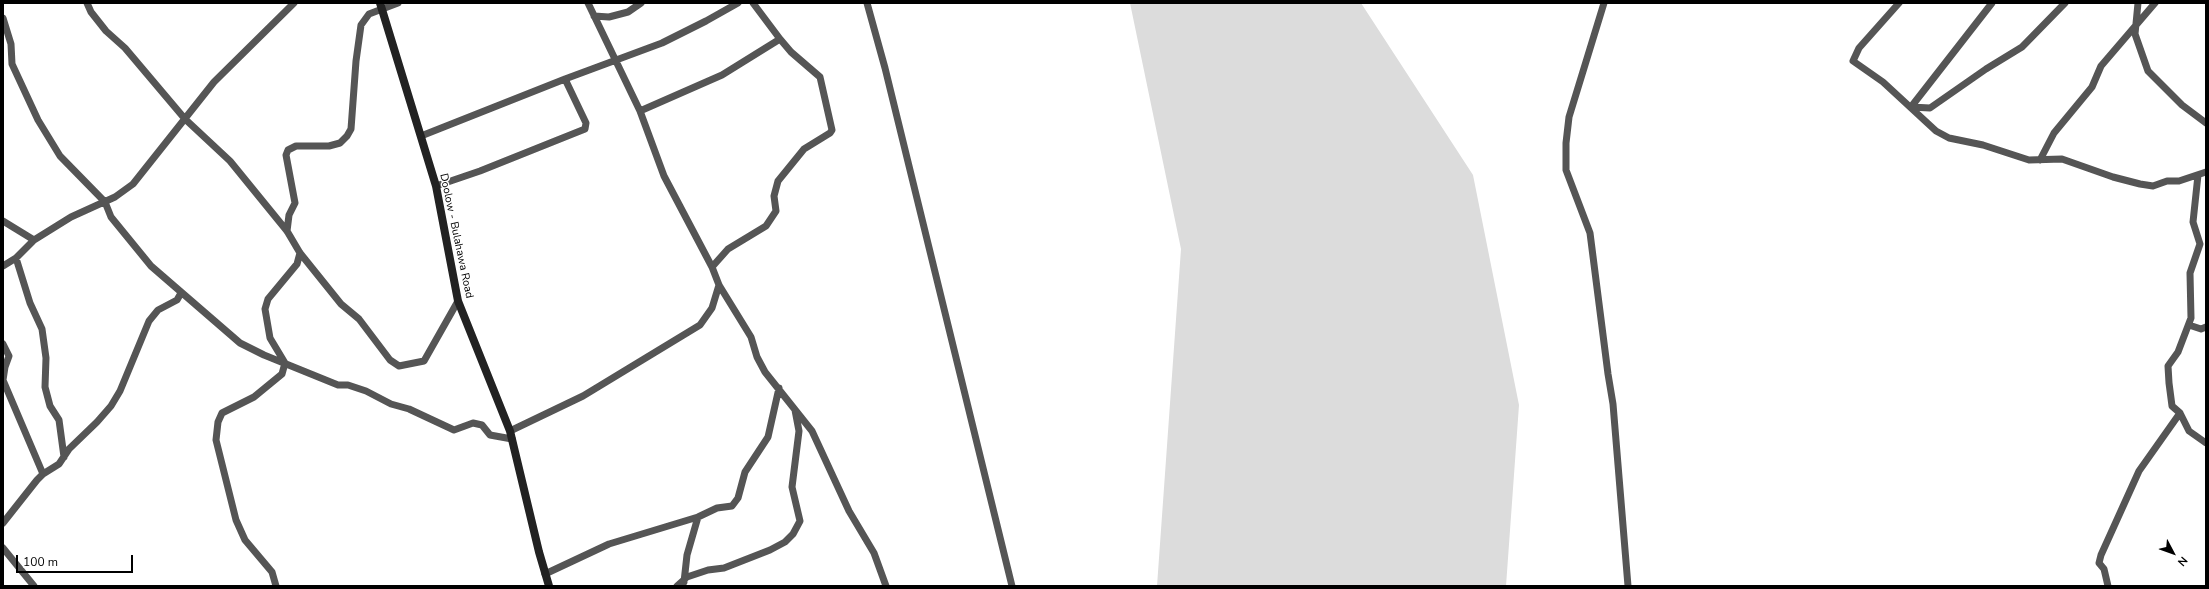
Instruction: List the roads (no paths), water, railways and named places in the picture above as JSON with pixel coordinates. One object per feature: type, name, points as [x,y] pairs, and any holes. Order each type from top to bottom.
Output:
[{"type":"main road","name":"Doolow - Bulahawa Road","points":[[380,5],[436,186],[458,301],[511,435],[549,586]]},
{"type":"street","points":[[87,3],[91,12],[106,30],[125,48],[185,119],[230,161],[287,231],[300,253],[322,277],[341,304],[359,319],[390,360],[399,366],[424,361],[458,301]]},
{"type":"street","points":[[3,266],[16,258],[34,240],[71,217],[116,197],[133,184],[214,82],[294,3]]},
{"type":"street","points":[[287,231],[289,215],[296,203],[286,155],[288,150],[296,146],[329,146],[340,143],[348,136],[352,129],[356,61],[361,25],[369,14],[380,5],[398,3]]},
{"type":"street","points":[[588,3],[640,111],[664,176],[712,267],[719,285],[750,337],[756,357],[812,431],[849,511],[874,553],[886,586]]},
{"type":"street","points":[[594,16],[609,17],[628,12],[641,3]]},
{"type":"street","points":[[421,136],[565,79],[616,62],[640,50],[662,43],[738,3]]},
{"type":"street","points":[[712,267],[728,249],[766,226],[776,211],[774,196],[778,181],[804,150],[830,133],[832,130],[820,77],[791,52],[753,3]]},
{"type":"street","points":[[867,3],[885,68],[1012,586]]},
{"type":"street","points":[[1604,3],[1569,117],[1566,143],[1566,170],[1590,233],[1613,404],[1628,586]]},
{"type":"street","points":[[1899,3],[1859,48],[1853,61],[1883,82],[1911,107],[1928,125],[1949,138],[1983,145],[2029,160],[2062,159],[2112,177],[2153,186],[2198,176],[2206,172]]},
{"type":"street","points":[[1911,107],[1992,3]]},
{"type":"street","points":[[1911,107],[1930,108],[2022,47],[2065,3]]},
{"type":"street","points":[[2138,3],[2135,25],[2138,45],[2148,71],[2182,105],[2206,123]]},
{"type":"street","points":[[2040,160],[2054,132],[2092,87],[2101,66],[2155,3]]},
{"type":"street","points":[[3,18],[11,44],[12,64],[38,120],[60,156],[105,202],[111,217],[151,266],[240,343],[338,385],[348,385],[366,391],[454,430],[473,423],[482,425],[490,435],[511,435],[583,396],[666,348],[700,325],[712,308],[719,285]]},
{"type":"street","points":[[640,111],[722,75],[780,39]]},
{"type":"street","points":[[436,186],[480,171],[584,129],[586,123],[565,79]]},
{"type":"street","points":[[2198,176],[2194,222],[2200,244],[2190,273],[2192,312],[2189,325],[2178,352],[2168,366],[2172,406],[2180,413],[2189,432],[2206,443]]},
{"type":"street","points":[[3,221],[34,240]]},
{"type":"street","points":[[276,586],[272,572],[245,540],[236,520],[216,440],[218,422],[222,413],[254,397],[282,374],[285,363],[270,338],[265,309],[268,299],[297,264],[300,253]]},
{"type":"street","points":[[16,258],[30,303],[42,329],[46,358],[45,388],[50,406],[59,420],[64,458]]},
{"type":"street","points":[[3,523],[43,474],[59,464],[69,449],[97,422],[110,406],[120,391],[144,338],[149,321],[158,310],[177,300],[181,293]]},
{"type":"street","points":[[2189,325],[2201,329],[2206,327]]},
{"type":"street","points":[[3,344],[10,356],[5,367],[4,380],[43,474]]},
{"type":"street","points":[[545,574],[609,544],[698,517],[717,508],[732,506],[738,498],[745,472],[768,437],[779,388]]},
{"type":"street","points":[[677,586],[708,570],[724,568],[770,550],[785,542],[793,534],[800,521],[792,487],[800,431],[794,407]]},
{"type":"street","points":[[2108,586],[2104,569],[2099,563],[2101,554],[2139,471],[2180,413]]},
{"type":"street","points":[[683,583],[687,555],[698,517]]},
{"type":"street","points":[[3,548],[34,586]]}]
